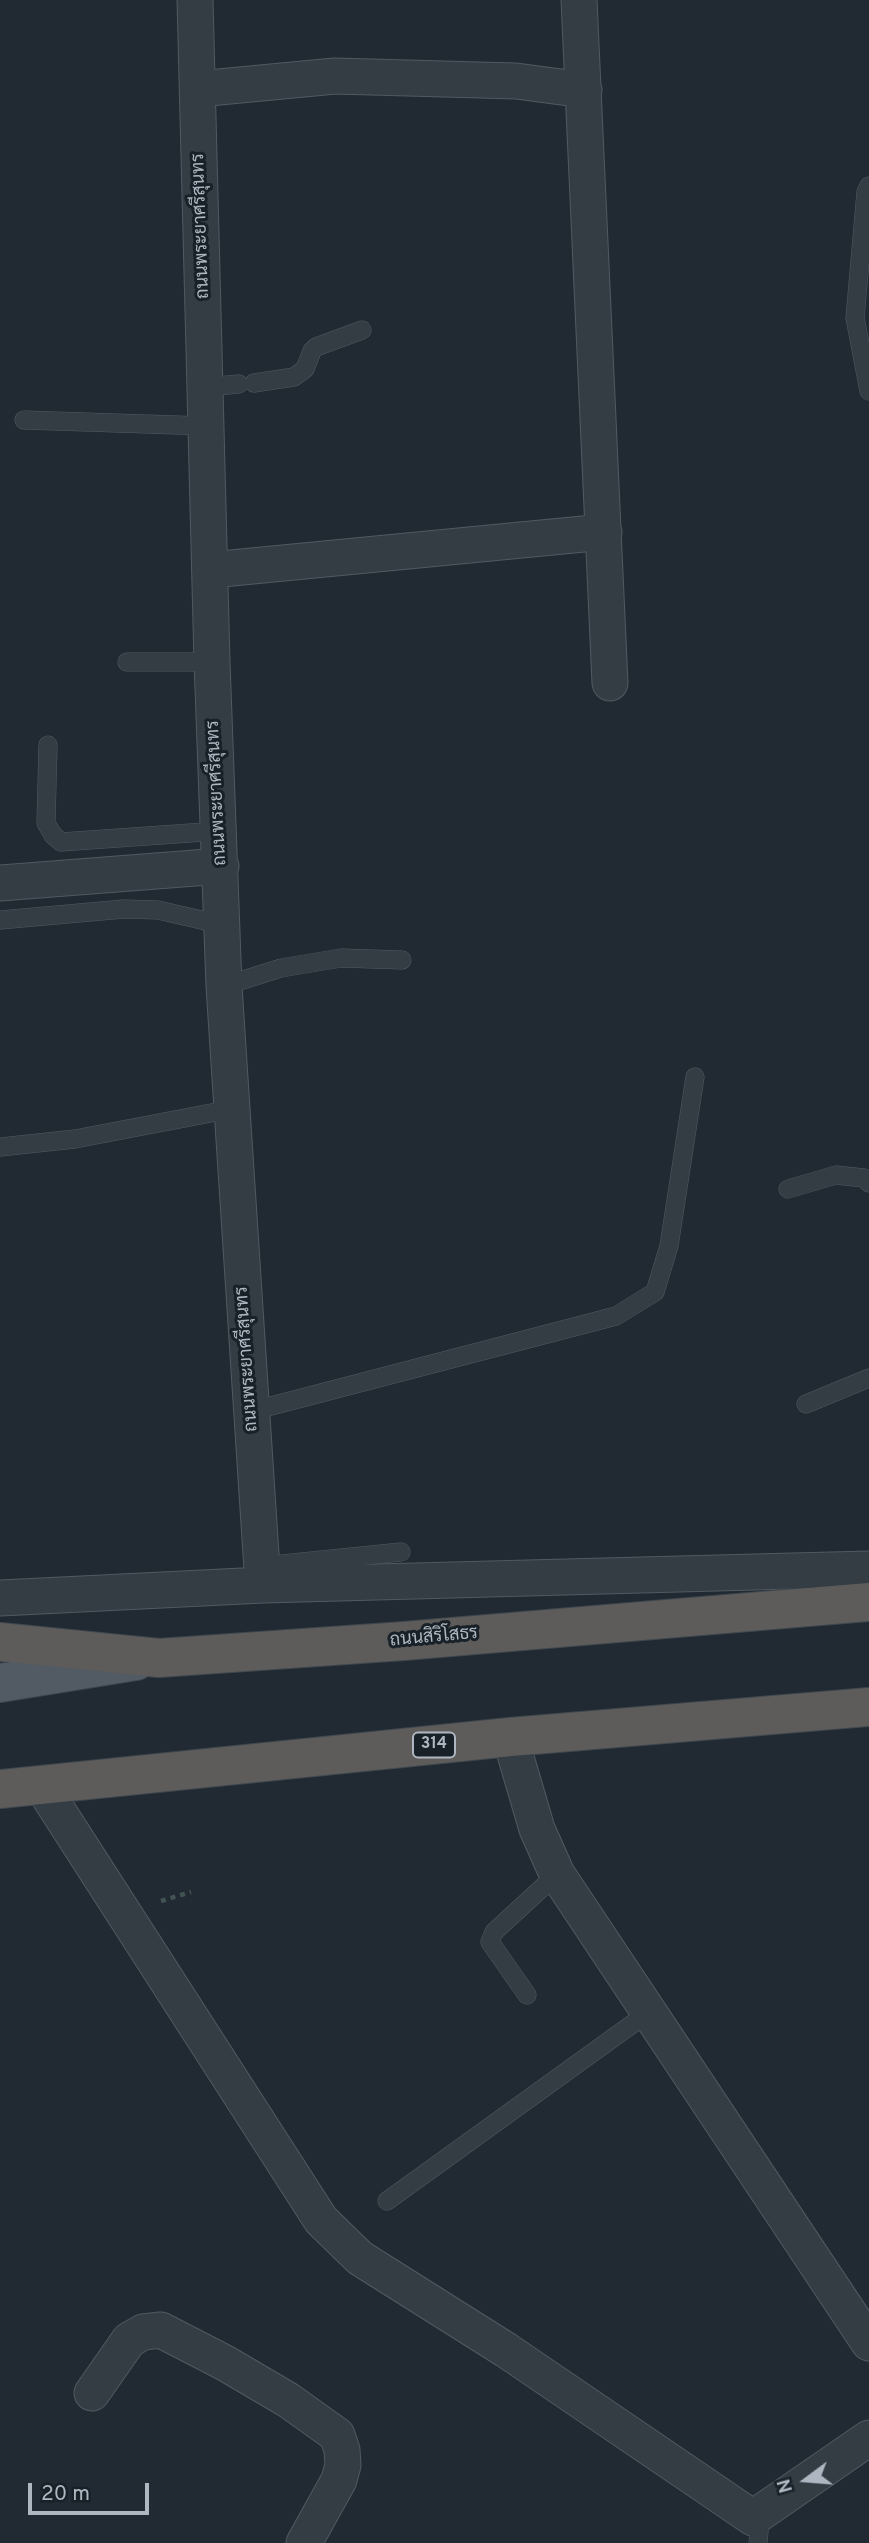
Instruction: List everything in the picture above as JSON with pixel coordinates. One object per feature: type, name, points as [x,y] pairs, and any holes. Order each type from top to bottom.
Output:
[{"type":"highway","name":"ถนนสิริโสธร","points":[[159,1658],[404,1641],[869,1602]]},
{"type":"highway","points":[[0,1642],[159,1658]]},
{"type":"highway","name":"314","points":[[0,1789],[510,1737],[869,1707]]},
{"type":"main road","name":"ถนนสิริโสธร","points":[[0,1683],[159,1658]]},
{"type":"street","name":"ถนนพระยาศรีสุนทร","points":[[195,0],[198,89],[233,385],[207,426],[212,662],[224,986],[262,1576]]},
{"type":"street","points":[[579,0],[610,682]]},
{"type":"street","points":[[198,89],[335,76],[516,81],[584,90]]},
{"type":"street","points":[[211,570],[604,532]]},
{"type":"street","points":[[0,883],[221,866]]},
{"type":"street","points":[[0,1598],[262,1576],[869,1569]]},
{"type":"street","points":[[510,1737],[537,1829],[557,1874],[869,2343]]},
{"type":"street","points":[[42,1786],[321,2220],[360,2258],[506,2350],[755,2530],[869,2438]]},
{"type":"street","points":[[92,2393],[129,2340],[143,2332],[161,2330],[288,2400],[337,2435],[342,2450],[343,2465],[338,2480],[304,2543]]},
{"type":"lane","points":[[869,186],[866,192],[855,318],[869,391]]},
{"type":"lane","points":[[233,385],[294,377],[305,369],[316,347],[362,330]]},
{"type":"lane","points":[[24,420],[207,426]]},
{"type":"lane","points":[[127,662],[212,662]]},
{"type":"lane","points":[[48,745],[46,823],[61,842],[219,831]]},
{"type":"lane","points":[[0,920],[124,909],[158,910],[223,925]]},
{"type":"lane","points":[[224,986],[281,968],[341,958],[402,960]]},
{"type":"lane","points":[[252,1411],[616,1316],[655,1292],[669,1247],[695,1077]]},
{"type":"lane","points":[[0,1147],[75,1139],[232,1109]]},
{"type":"lane","points":[[788,1189],[836,1175],[864,1178],[869,1183]]},
{"type":"lane","points":[[806,1404],[869,1378]]},
{"type":"lane","points":[[262,1576],[401,1552]]},
{"type":"lane","points":[[527,1995],[490,1942],[494,1932],[557,1874]]},
{"type":"lane","points":[[387,2202],[649,2012]]}]
